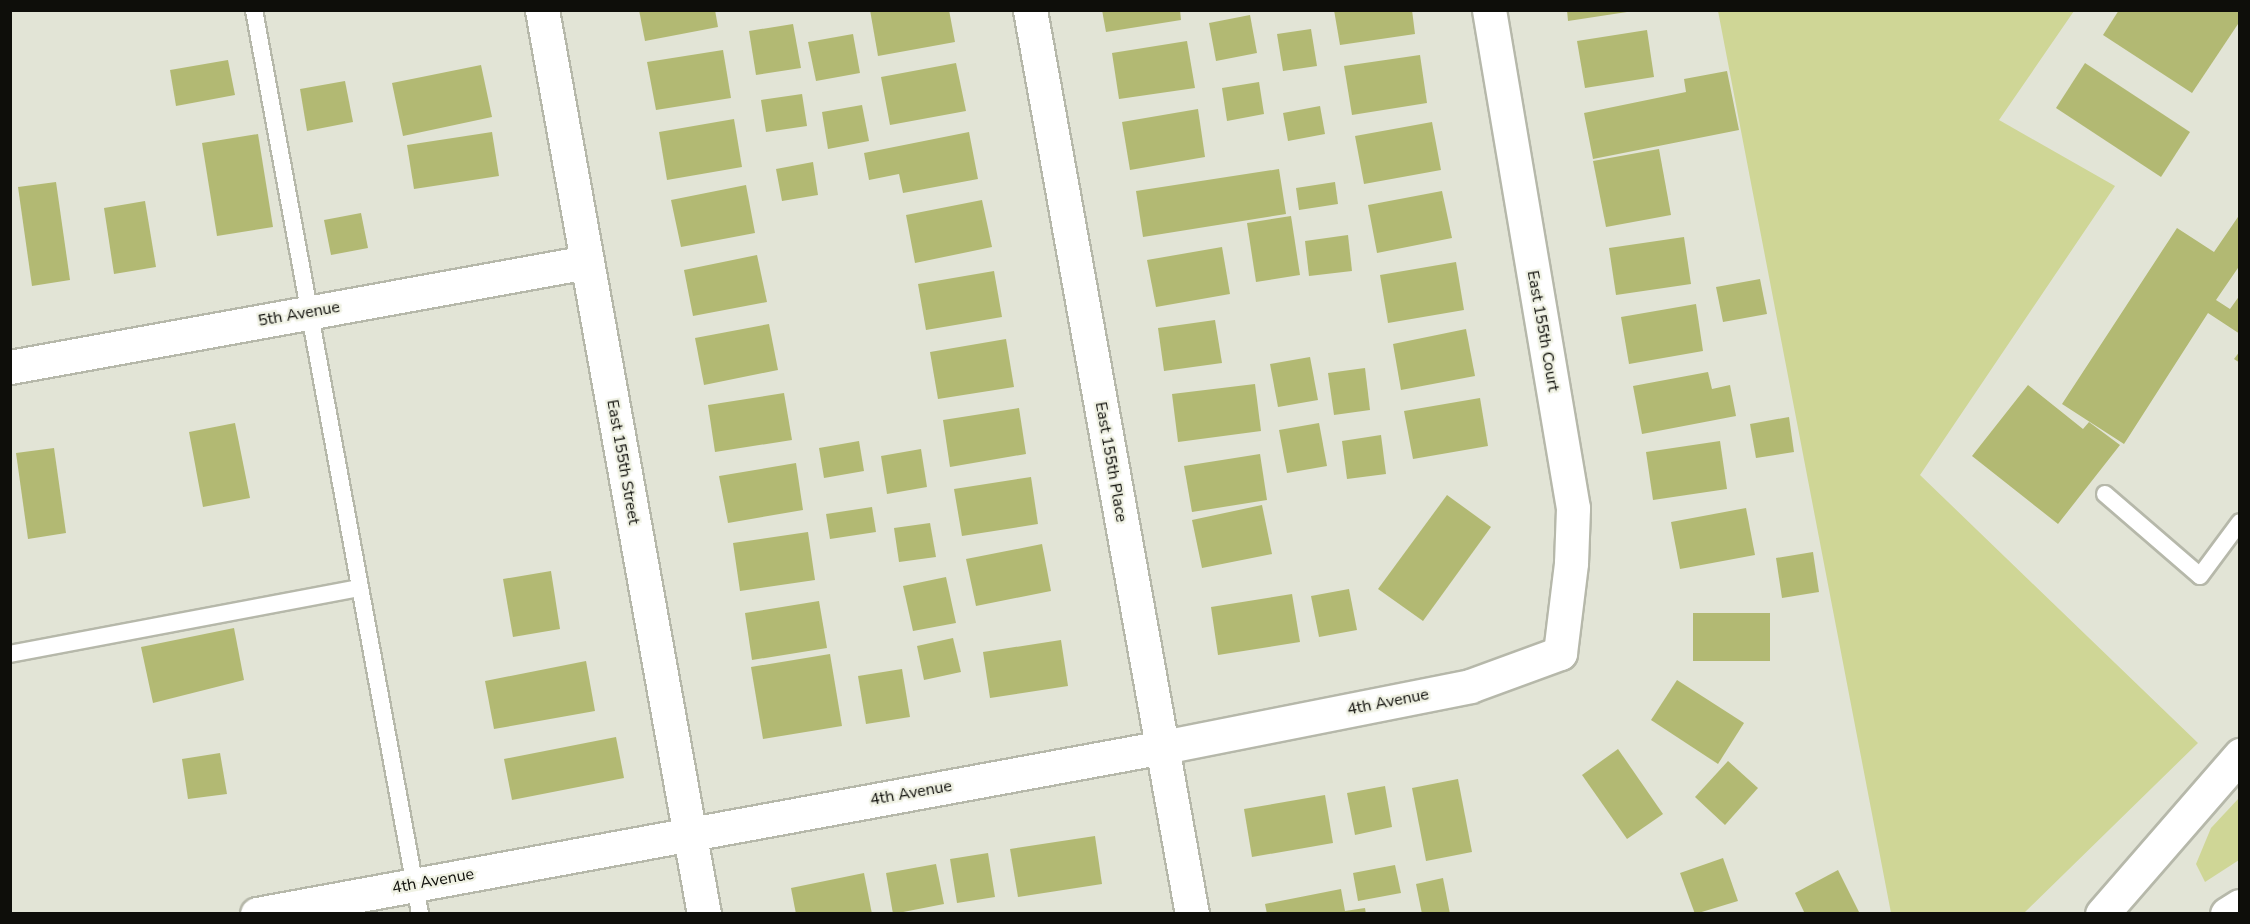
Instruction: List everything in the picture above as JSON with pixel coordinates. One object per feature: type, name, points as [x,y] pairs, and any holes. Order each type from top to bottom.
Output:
[{"type":"street","name":"East 155th Street","points":[[543,10],[704,914]]},
{"type":"street","name":"East 155th Place","points":[[1030,10],[1192,914]]},
{"type":"street","name":"East 155th Court","points":[[1489,10],[1573,508],[1571,563],[1560,653]]},
{"type":"street","name":"5th Avenue","points":[[10,367],[587,262]]},
{"type":"street","name":"4th Avenue","points":[[257,914],[417,899],[690,834],[1163,747],[1470,686],[1560,653]]},
{"type":"street","points":[[2102,914],[2240,755]]},
{"type":"street","points":[[2227,914],[2240,906]]},
{"type":"lane","points":[[254,10],[417,899]]},
{"type":"lane","points":[[2105,494],[2200,576],[2240,522]]},
{"type":"lane","points":[[10,654],[360,588]]},
{"type":"green space","points":[[1718,11],[2074,11],[1999,120],[2115,186],[1920,475],[2198,743],[2024,913],[1891,913]]},
{"type":"green space","points":[[2239,798],[2239,860],[2205,882],[2196,864],[2211,828]]},
{"type":"building","points":[[639,10],[715,10],[718,27],[645,41]]},
{"type":"building","points":[[870,10],[949,10],[955,42],[878,56]]},
{"type":"building","points":[[1102,10],[1180,10],[1181,20],[1106,32]]},
{"type":"building","points":[[1334,10],[1412,10],[1415,34],[1340,45]]},
{"type":"building","points":[[1567,10],[1627,10],[1627,12],[1568,21]]},
{"type":"building","points":[[2119,10],[2240,10],[2240,21],[2192,93],[2103,35]]},
{"type":"building","points":[[1250,15],[1257,53],[1216,61],[1209,23]]},
{"type":"building","points":[[793,24],[801,68],[756,75],[749,31]]},
{"type":"building","points":[[1311,29],[1317,66],[1283,71],[1277,34]]},
{"type":"building","points":[[1647,30],[1654,77],[1585,88],[1577,41]]},
{"type":"building","points":[[853,34],[860,73],[816,81],[808,42]]},
{"type":"building","points":[[1187,41],[1195,88],[1119,99],[1112,53]]},
{"type":"building","points":[[723,50],[731,98],[656,110],[647,62]]},
{"type":"building","points":[[1420,55],[1427,103],[1352,115],[1344,66]]},
{"type":"building","points":[[228,60],[235,95],[176,106],[170,70]]},
{"type":"building","points":[[956,63],[966,111],[890,125],[881,77]]},
{"type":"building","points":[[2085,63],[2190,132],[2161,177],[2056,108]]},
{"type":"building","points":[[481,65],[492,117],[403,136],[392,83]]},
{"type":"building","points":[[1727,71],[1739,130],[1593,159],[1584,113],[1686,92],[1684,79]]},
{"type":"building","points":[[345,81],[353,122],[307,131],[300,89]]},
{"type":"building","points":[[1259,82],[1264,114],[1227,121],[1222,88]]},
{"type":"building","points":[[802,94],[807,126],[766,132],[761,100]]},
{"type":"building","points":[[862,105],[869,141],[828,149],[822,112]]},
{"type":"building","points":[[1320,106],[1325,134],[1288,141],[1283,113]]},
{"type":"building","points":[[1198,109],[1205,157],[1130,170],[1122,122]]},
{"type":"building","points":[[734,119],[742,167],[667,180],[659,132]]},
{"type":"building","points":[[1432,122],[1441,170],[1364,184],[1355,136]]},
{"type":"building","points":[[492,132],[499,176],[414,189],[407,145]]},
{"type":"building","points":[[969,132],[978,179],[903,193],[899,174],[869,180],[864,153]]},
{"type":"building","points":[[258,134],[273,227],[217,236],[202,143]]},
{"type":"building","points":[[1659,149],[1671,215],[1606,227],[1593,161]]},
{"type":"building","points":[[813,162],[818,195],[782,201],[776,169]]},
{"type":"building","points":[[1279,169],[1286,214],[1143,237],[1136,191]]},
{"type":"building","points":[[56,182],[70,280],[32,286],[18,187]]},
{"type":"building","points":[[1335,182],[1338,204],[1299,210],[1296,188]]},
{"type":"building","points":[[746,185],[755,233],[681,247],[671,200]]},
{"type":"building","points":[[1442,191],[1452,238],[1377,253],[1368,205]]},
{"type":"building","points":[[982,200],[992,247],[915,263],[906,215]]},
{"type":"building","points":[[145,201],[156,267],[114,274],[104,208]]},
{"type":"building","points":[[361,213],[368,248],[331,255],[324,220]]},
{"type":"building","points":[[2240,214],[2240,265],[2216,300],[2230,309],[2240,295],[2240,334],[2208,313],[2124,444],[2062,404],[2177,228],[2214,252]]},
{"type":"building","points":[[1291,216],[1300,275],[1256,282],[1247,223]]},
{"type":"building","points":[[1348,235],[1352,271],[1309,276],[1305,241]]},
{"type":"building","points":[[1684,237],[1691,284],[1616,295],[1609,248]]},
{"type":"building","points":[[1222,247],[1230,294],[1156,307],[1147,260]]},
{"type":"building","points":[[757,255],[767,302],[693,316],[684,270]]},
{"type":"building","points":[[1456,262],[1464,310],[1388,323],[1380,275]]},
{"type":"building","points":[[994,271],[1002,317],[926,330],[918,284]]},
{"type":"building","points":[[1760,279],[1767,314],[1723,322],[1716,287]]},
{"type":"building","points":[[1696,304],[1703,351],[1629,364],[1621,317]]},
{"type":"building","points":[[1215,320],[1222,363],[1164,371],[1158,328]]},
{"type":"building","points":[[769,324],[778,370],[704,385],[695,338]]},
{"type":"building","points":[[1466,329],[1475,376],[1401,390],[1393,344]]},
{"type":"building","points":[[1006,339],[1014,387],[938,399],[930,352]]},
{"type":"building","points":[[2240,351],[2240,363],[2234,359]]},
{"type":"building","points":[[1310,357],[1318,400],[1278,407],[1270,364]]},
{"type":"building","points":[[1365,368],[1370,410],[1334,415],[1328,373]]},
{"type":"building","points":[[1708,372],[1712,389],[1730,385],[1736,416],[1642,434],[1633,386]]},
{"type":"building","points":[[1255,384],[1261,431],[1178,442],[1172,394]]},
{"type":"building","points":[[2028,385],[2083,429],[2089,422],[2120,445],[2058,524],[1972,456]]},
{"type":"building","points":[[784,393],[792,440],[715,452],[708,405]]},
{"type":"building","points":[[1480,398],[1488,446],[1413,459],[1404,411]]},
{"type":"building","points":[[1019,408],[1026,454],[950,467],[943,420]]},
{"type":"building","points":[[1789,417],[1794,452],[1756,458],[1750,424]]},
{"type":"building","points":[[235,423],[250,498],[203,507],[189,432]]},
{"type":"building","points":[[1319,423],[1327,466],[1287,473],[1279,430]]},
{"type":"building","points":[[1381,435],[1386,474],[1347,479],[1342,441]]},
{"type":"building","points":[[859,441],[864,471],[824,478],[819,448]]},
{"type":"building","points":[[1720,441],[1727,489],[1653,500],[1646,452]]},
{"type":"building","points":[[54,448],[66,533],[28,539],[16,453]]},
{"type":"building","points":[[921,449],[927,487],[887,494],[881,456]]},
{"type":"building","points":[[1260,454],[1267,500],[1192,512],[1184,466]]},
{"type":"building","points":[[796,463],[803,510],[728,523],[719,476]]},
{"type":"building","points":[[1031,477],[1038,524],[962,536],[954,489]]},
{"type":"building","points":[[1447,495],[1491,527],[1423,621],[1378,589]]},
{"type":"building","points":[[1262,505],[1272,554],[1202,568],[1192,520]]},
{"type":"building","points":[[872,507],[876,532],[830,539],[826,514]]},
{"type":"building","points":[[1746,508],[1755,555],[1680,569],[1671,522]]},
{"type":"building","points":[[930,523],[936,557],[899,562],[894,528]]},
{"type":"building","points":[[808,532],[815,580],[740,591],[733,543]]},
{"type":"building","points":[[1042,544],[1051,591],[976,606],[966,559]]},
{"type":"building","points":[[1813,552],[1819,592],[1782,598],[1776,558]]},
{"type":"building","points":[[551,571],[560,629],[513,637],[503,579]]},
{"type":"building","points":[[946,577],[956,623],[913,631],[903,586]]},
{"type":"building","points":[[1349,589],[1357,630],[1319,637],[1311,596]]},
{"type":"building","points":[[1292,594],[1300,642],[1218,655],[1211,607]]},
{"type":"building","points":[[819,601],[827,648],[752,660],[745,613]]},
{"type":"building","points":[[1693,613],[1770,613],[1770,661],[1693,661]]},
{"type":"building","points":[[234,628],[244,680],[153,703],[141,647]]},
{"type":"building","points":[[953,638],[961,672],[924,680],[917,646]]},
{"type":"building","points":[[1061,640],[1068,686],[990,698],[983,652]]},
{"type":"building","points":[[830,654],[842,726],[763,739],[751,667]]},
{"type":"building","points":[[586,661],[595,711],[494,729],[485,681]]},
{"type":"building","points":[[902,669],[910,717],[866,724],[858,676]]},
{"type":"building","points":[[1677,680],[1744,723],[1718,764],[1651,720]]},
{"type":"building","points":[[616,737],[624,778],[512,800],[504,759]]},
{"type":"building","points":[[1618,749],[1663,814],[1627,839],[1582,775]]},
{"type":"building","points":[[220,753],[227,794],[188,799],[182,759]]},
{"type":"building","points":[[1728,761],[1758,788],[1725,825],[1695,797]]},
{"type":"building","points":[[1458,779],[1472,852],[1426,861],[1412,788]]},
{"type":"building","points":[[1385,786],[1392,827],[1355,835],[1347,793]]},
{"type":"building","points":[[1325,795],[1333,843],[1252,857],[1244,809]]},
{"type":"building","points":[[1095,836],[1102,884],[1018,897],[1010,849]]},
{"type":"building","points":[[988,853],[995,897],[957,903],[950,859]]},
{"type":"building","points":[[1723,858],[1738,901],[1695,914],[1680,873]]},
{"type":"building","points":[[936,864],[944,904],[893,914],[886,873]]},
{"type":"building","points":[[1395,865],[1401,893],[1358,901],[1353,873]]},
{"type":"building","points":[[1838,870],[1860,914],[1805,914],[1795,893]]},
{"type":"building","points":[[864,873],[872,914],[796,914],[791,888]]},
{"type":"building","points":[[1443,878],[1450,914],[1422,914],[1416,884]]},
{"type":"building","points":[[1341,889],[1345,911],[1365,908],[1366,914],[1267,914],[1265,904]]}]
